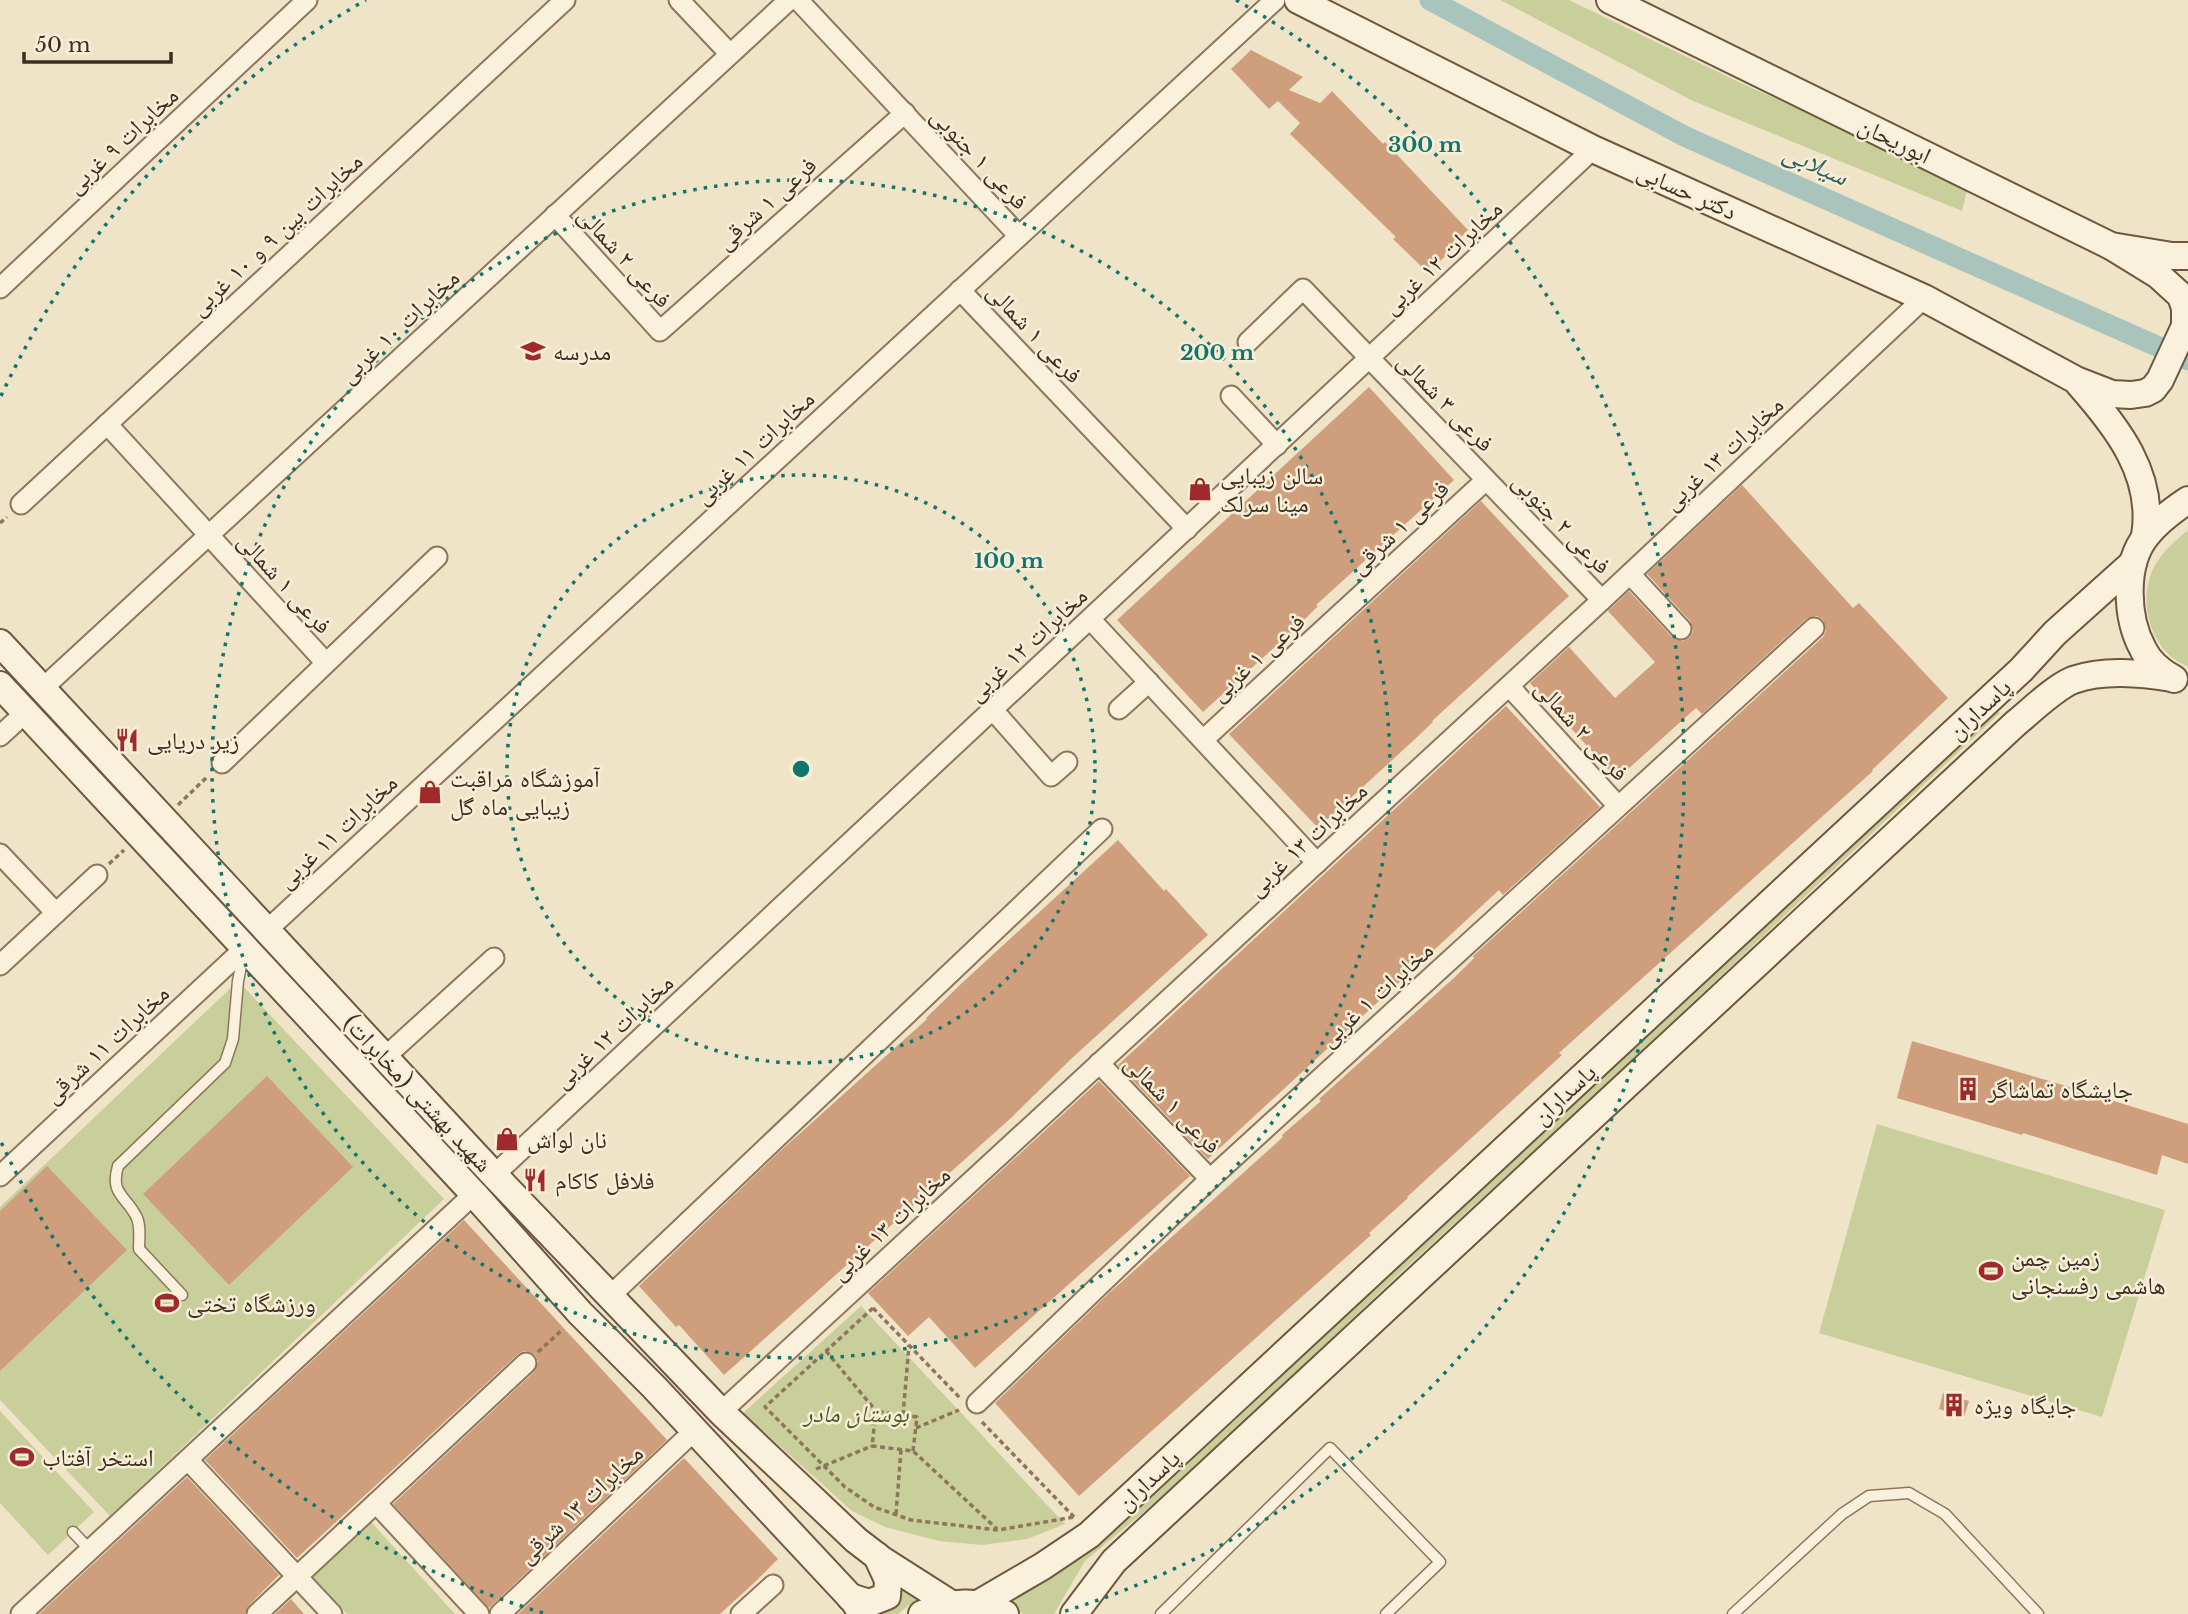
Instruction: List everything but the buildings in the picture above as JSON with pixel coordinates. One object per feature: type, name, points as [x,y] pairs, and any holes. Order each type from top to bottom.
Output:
[{"type":"main road","name":"دکتر حسابی","points":[[1298,0],[1593,149],[1924,299],[2076,380],[2112,394],[2145,393],[2160,380],[2185,326],[2185,308],[2181,296],[2158,275],[2110,246]]},
{"type":"main road","name":"ابوریحان","points":[[1610,0],[2110,246],[2188,256]]},
{"type":"main road","points":[[2076,380],[2112,423],[2129,449],[2140,473],[2148,518],[2145,536],[2133,563],[2130,593],[2132,617],[2148,657],[2158,668],[2180,682]]},
{"type":"main road","points":[[2145,536],[2188,500]]},
{"type":"main road","name":"پاسداران","points":[[978,1604],[1089,1535],[2001,689],[2055,633],[2133,563]]},
{"type":"main road","name":"شهید بهشتی (مخابرات)","points":[[0,643],[494,1175],[721,1412],[856,1540],[951,1604]]},
{"type":"main road","name":"پاسداران","points":[[1074,1614],[1114,1561],[2043,700],[2072,680],[2115,673],[2143,674],[2180,682]]},
{"type":"main road","name":"شهید بهشتی (مخابرات)","points":[[9,700],[365,1076],[580,1313],[856,1605]]},
{"type":"main road","points":[[365,1076],[385,1057]]},
{"type":"main road","points":[[856,1605],[887,1597],[888,1580],[877,1556]]},
{"type":"main road","points":[[922,1614],[951,1604],[978,1604],[1005,1614]]},
{"type":"street","name":"مخابرات ۹ غربی","points":[[0,288],[307,0]]},
{"type":"street","name":"مخابرات بین ۹ و ۱۰ غربی","points":[[21,504],[565,0]]},
{"type":"street","points":[[679,0],[730,54]]},
{"type":"street","name":"مخابرات ۱۰ غربی","points":[[43,688],[789,0]]},
{"type":"street","points":[[798,0],[905,113]]},
{"type":"street","name":"مخابرات ۱۱ غربی","points":[[267,930],[1275,0]]},
{"type":"street","name":"فرعی ۱ جنوبی","points":[[905,113],[1019,236]]},
{"type":"street","name":"فرعی ۱ شرقی","points":[[660,331],[905,113]]},
{"type":"street","name":"مخابرات ۱۲ غربی","points":[[494,1175],[1593,149]]},
{"type":"street","name":"فرعی ۲ شمالی","points":[[555,215],[660,331]]},
{"type":"street","name":"فرعی ۳ شمالی","points":[[1248,342],[1303,289],[1486,480]]},
{"type":"street","name":"فرعی ۱ شمالی","points":[[960,290],[1186,529]]},
{"type":"street","name":"مخابرات ۱۳ غربی","points":[[721,1412],[1602,600],[1924,299]]},
{"type":"street","points":[[1231,396],[1277,445]]},
{"type":"street","points":[[107,424],[209,535]]},
{"type":"street","name":"فرعی ۱ شرقی","points":[[1344,610],[1486,480]]},
{"type":"street","name":"فرعی ۲ جنوبی","points":[[1486,480],[1602,600]]},
{"type":"street","name":"فرعی ۱ شمالی","points":[[209,535],[326,663]]},
{"type":"street","points":[[222,763],[437,557]]},
{"type":"street","points":[[1630,573],[1681,629]]},
{"type":"street","name":"فرعی ۱ غربی","points":[[1203,740],[1344,610]]},
{"type":"street","points":[[1090,619],[1317,863]]},
{"type":"street","name":"مخابرات ۱ غربی","points":[[977,1403],[1210,1179],[1814,628]]},
{"type":"street","points":[[1119,709],[1149,682]]},
{"type":"street","name":"فرعی ۲ شمالی","points":[[1509,686],[1618,806]]},
{"type":"street","points":[[0,736],[9,700]]},
{"type":"street","points":[[993,710],[1051,776],[1067,762]]},
{"type":"street","points":[[610,1296],[1102,829]]},
{"type":"street","points":[[0,854],[56,913]]},
{"type":"street","points":[[0,965],[97,874]]},
{"type":"street","name":"مخابرات ۱۱ شرقی","points":[[0,1176],[245,948]]},
{"type":"street","points":[[385,1057],[494,957]]},
{"type":"street","name":"فرعی ۱ شمالی","points":[[1099,1063],[1210,1179]]},
{"type":"street","points":[[22,1614],[474,1194]]},
{"type":"street","points":[[257,1614],[526,1363]]},
{"type":"street","name":"مخابرات ۱۳ شرقی","points":[[500,1614],[694,1431]]},
{"type":"street","points":[[188,1460],[332,1614]]},
{"type":"street","points":[[376,1503],[479,1614]]},
{"type":"street","points":[[741,1614],[772,1585]]},
{"type":"lane","points":[[182,1295],[139,1249],[138,1217],[121,1197],[115,1179],[118,1166],[225,1063],[233,1039],[238,981],[245,948]]},
{"type":"lane","points":[[1161,1614],[1330,1448],[1440,1563],[1385,1614]]},
{"type":"lane","points":[[1733,1614],[1842,1514],[1869,1496],[1909,1493],[1945,1514],[2038,1614]]},
{"type":"lane","points":[[73,1532],[90,1550]]},
{"type":"path","points":[[163,818],[222,763]]},
{"type":"path","points":[[97,874],[139,835]]},
{"type":"path","points":[[873,1308],[765,1407],[845,1487],[874,1507],[896,1515],[911,1520],[998,1530],[1074,1517]]},
{"type":"path","points":[[526,1363],[580,1313]]},
{"type":"path","points":[[903,1415],[909,1345]]},
{"type":"path","points":[[826,1351],[876,1411],[917,1417],[913,1451]]},
{"type":"path","points":[[916,1428],[977,1403]]},
{"type":"path","points":[[872,1446],[876,1411]]},
{"type":"path","points":[[789,1476],[825,1466],[872,1446],[913,1451],[998,1530]]},
{"type":"path","points":[[896,1515],[901,1450]]},
{"type":"green space","points":[[1500,0],[1569,0],[1745,85],[1968,187],[1962,211],[1693,101]]},
{"type":"green space","points":[[2188,530],[2188,667],[2170,656],[2155,636],[2150,625],[2146,600],[2150,576],[2155,565],[2166,550]]},
{"type":"green space","points":[[1990,703],[2000,713],[1588,1101],[1399,1274],[1198,1467],[1085,1561],[1054,1614],[1023,1614],[1003,1599]]},
{"type":"green space","name":"ورزشگاه تختی","points":[[238,981],[444,1199],[110,1516],[0,1400],[0,1207]]},
{"type":"green space","name":"زمین چمن هاشمی رفسنجانی","points":[[1877,1124],[2165,1210],[2102,1417],[1819,1333]]},
{"type":"green space","name":"بوستان مادر","points":[[861,1306],[1065,1524],[1027,1539],[982,1545],[939,1541],[885,1527],[852,1511],[743,1413]]},
{"type":"green space","name":"استخر آفتاب","points":[[0,1411],[94,1512],[48,1555],[0,1503]]},
{"type":"green space","points":[[371,1522],[455,1614],[347,1614],[312,1576]]},
{"type":"green space","points":[[895,1580],[923,1602],[909,1605],[898,1614],[879,1614],[890,1607]]},
{"type":"waterway","name":"سیلابی","points":[[1430,0],[1684,136],[2188,360]]},
{"type":"place","name":"مدرسه","points":[[533,351]]},
{"type":"place","name":"سالن زیبایی مینا سرلک","points":[[1200,489]]},
{"type":"place","name":"زیر دریایی","points":[[127,740]]},
{"type":"place","name":"آموزشگاه مراقبت زیبایی ماه گل","points":[[430,792]]},
{"type":"place","name":"جایشگاه تماشاگر","points":[[1968,1089]]},
{"type":"place","name":"نان لواش","points":[[507,1139]]},
{"type":"place","name":"فلافل کاکام","points":[[535,1180]]},
{"type":"place","name":"زمین چمن هاشمی رفسنجانی","points":[[1991,1271]]},
{"type":"place","name":"ورزشگاه تختی","points":[[167,1303]]},
{"type":"place","name":"جایگاه ویژه","points":[[1954,1405]]},
{"type":"place","name":"استخر آفتاب","points":[[22,1457]]}]
